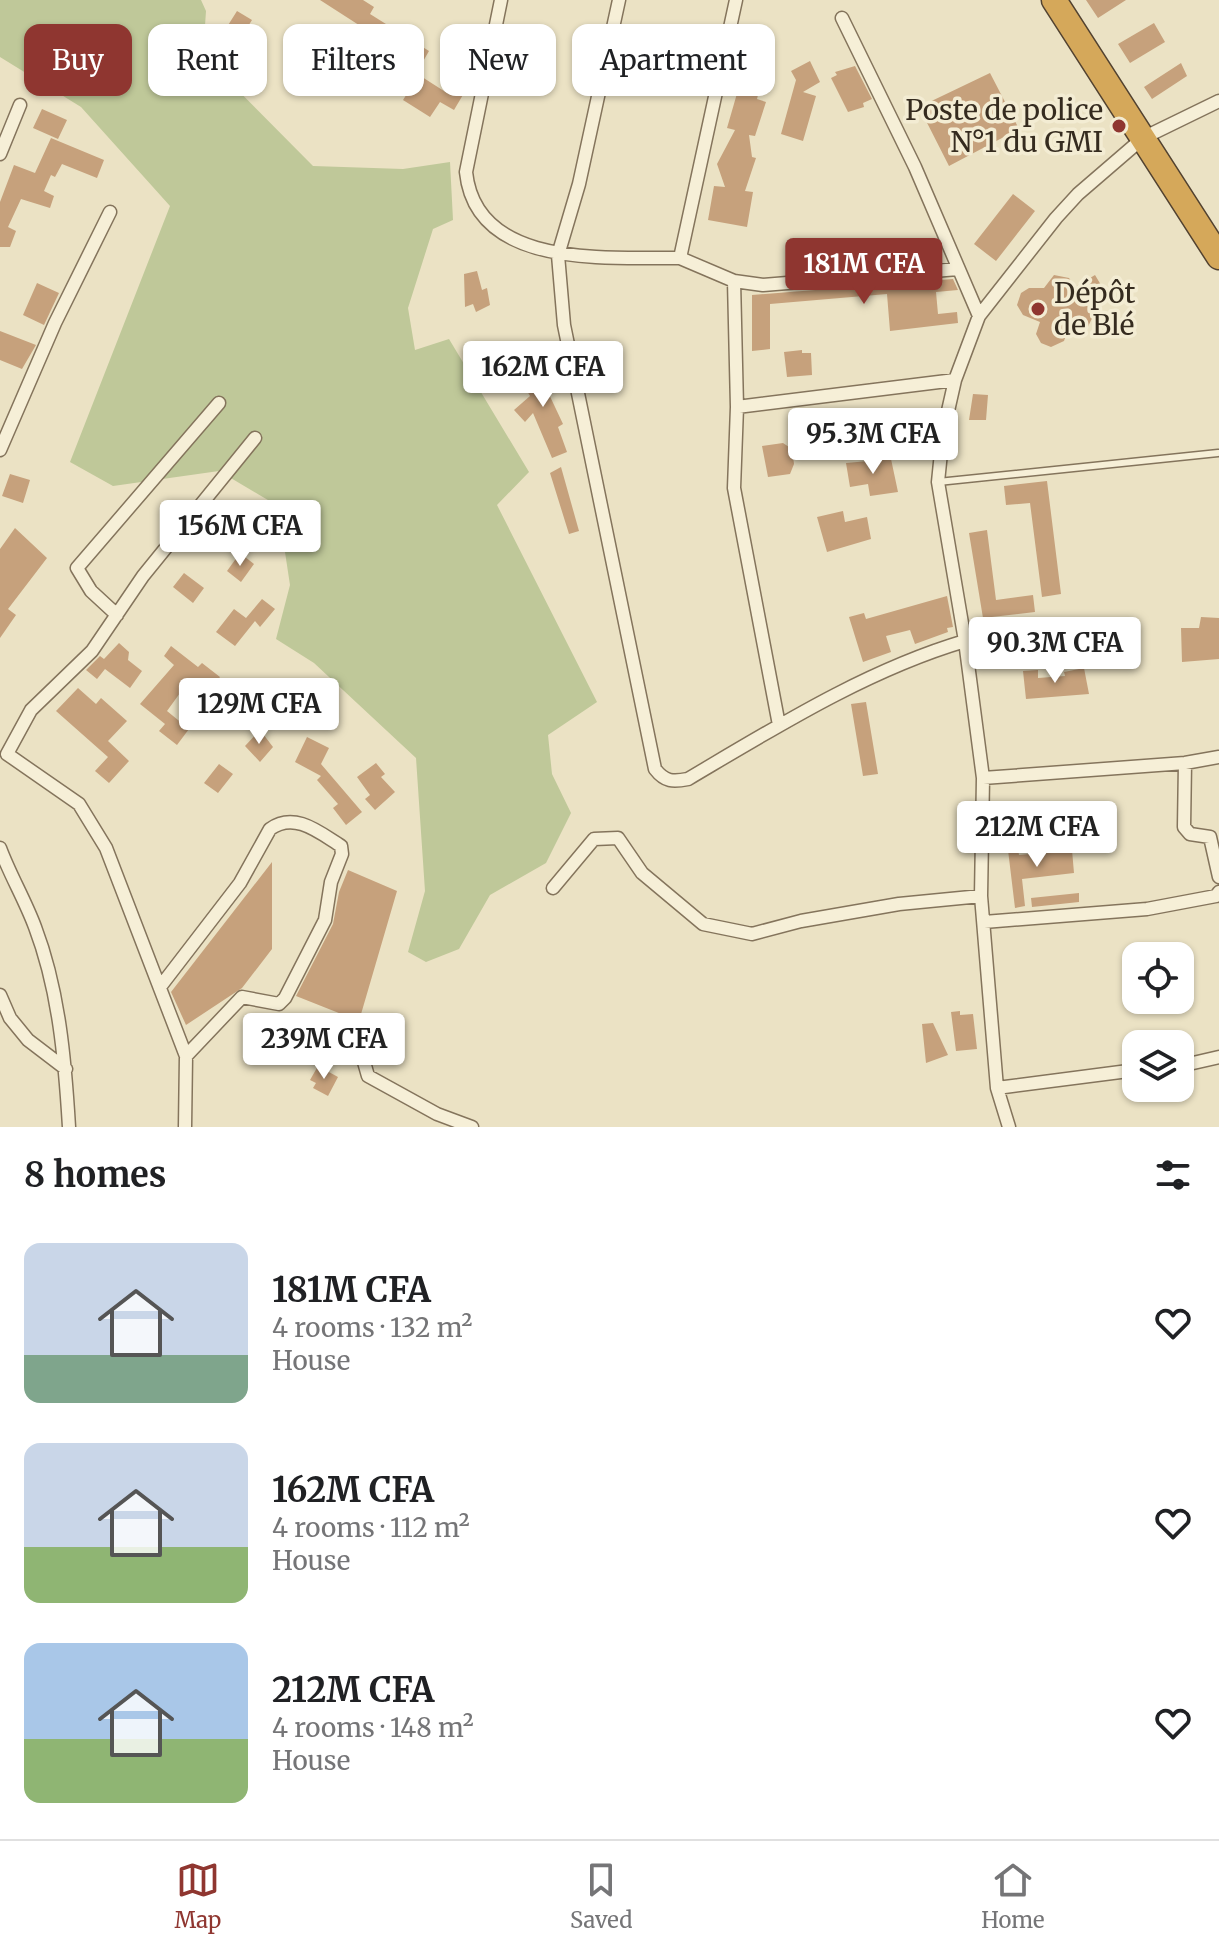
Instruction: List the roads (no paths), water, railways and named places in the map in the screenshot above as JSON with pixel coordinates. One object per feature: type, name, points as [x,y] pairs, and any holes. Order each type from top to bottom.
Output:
[{"type":"highway","points":[[1054,0],[1219,257]]},
{"type":"street","points":[[501,0],[466,172],[468,189],[485,216],[516,240],[558,255],[680,258],[734,281],[763,285],[958,269]]},
{"type":"street","points":[[619,0],[579,184],[558,255],[564,325],[655,769],[662,778],[674,781],[688,779],[779,725],[915,656],[965,641]]},
{"type":"street","points":[[680,258],[736,0]]},
{"type":"street","points":[[842,18],[882,96],[979,316]]},
{"type":"street","points":[[1009,1127],[997,1088],[981,896],[983,778],[965,641],[938,482],[943,433],[955,380],[979,316],[1078,194],[1143,138],[1219,101]]},
{"type":"street","points":[[0,154],[20,105]]},
{"type":"street","points":[[0,450],[55,323],[110,212]]},
{"type":"street","points":[[734,281],[737,407],[734,488],[779,725]]},
{"type":"street","points":[[737,407],[955,380]]},
{"type":"street","points":[[117,615],[91,591],[77,568],[219,403]]},
{"type":"street","points":[[185,1127],[186,1056],[106,848],[79,804],[7,754],[31,710],[92,651],[143,576],[255,438]]},
{"type":"street","points":[[983,778],[1185,763],[1219,757]]},
{"type":"street","points":[[1185,763],[1184,827],[1190,834],[1210,837],[1219,877]]},
{"type":"street","points":[[160,987],[240,883],[270,829],[291,821],[307,825],[341,846],[342,854],[331,882],[325,920],[285,998],[279,1004],[242,997],[186,1056]]},
{"type":"street","points":[[553,888],[594,839],[618,838],[642,873],[703,924],[752,934],[801,921],[899,904],[981,896]]},
{"type":"street","points":[[0,848],[35,926],[48,968],[66,1069],[69,1127]]},
{"type":"street","points":[[984,922],[1147,909],[1216,896],[1219,892]]},
{"type":"street","points":[[0,995],[10,1018],[28,1040],[66,1069]]},
{"type":"street","points":[[373,1025],[364,1062],[368,1076],[437,1114],[472,1127]]},
{"type":"street","points":[[1194,1063],[1219,1057]]},
{"type":"street","points":[[997,1088],[1066,1076],[1122,1071]]},
{"type":"lane","points":[[938,482],[1218,453]]},
{"type":"place","name":"Poste de police N°1 du GMI","points":[[1119,126]]},
{"type":"place","name":"Dépôt de Blé","points":[[1038,309]]}]
